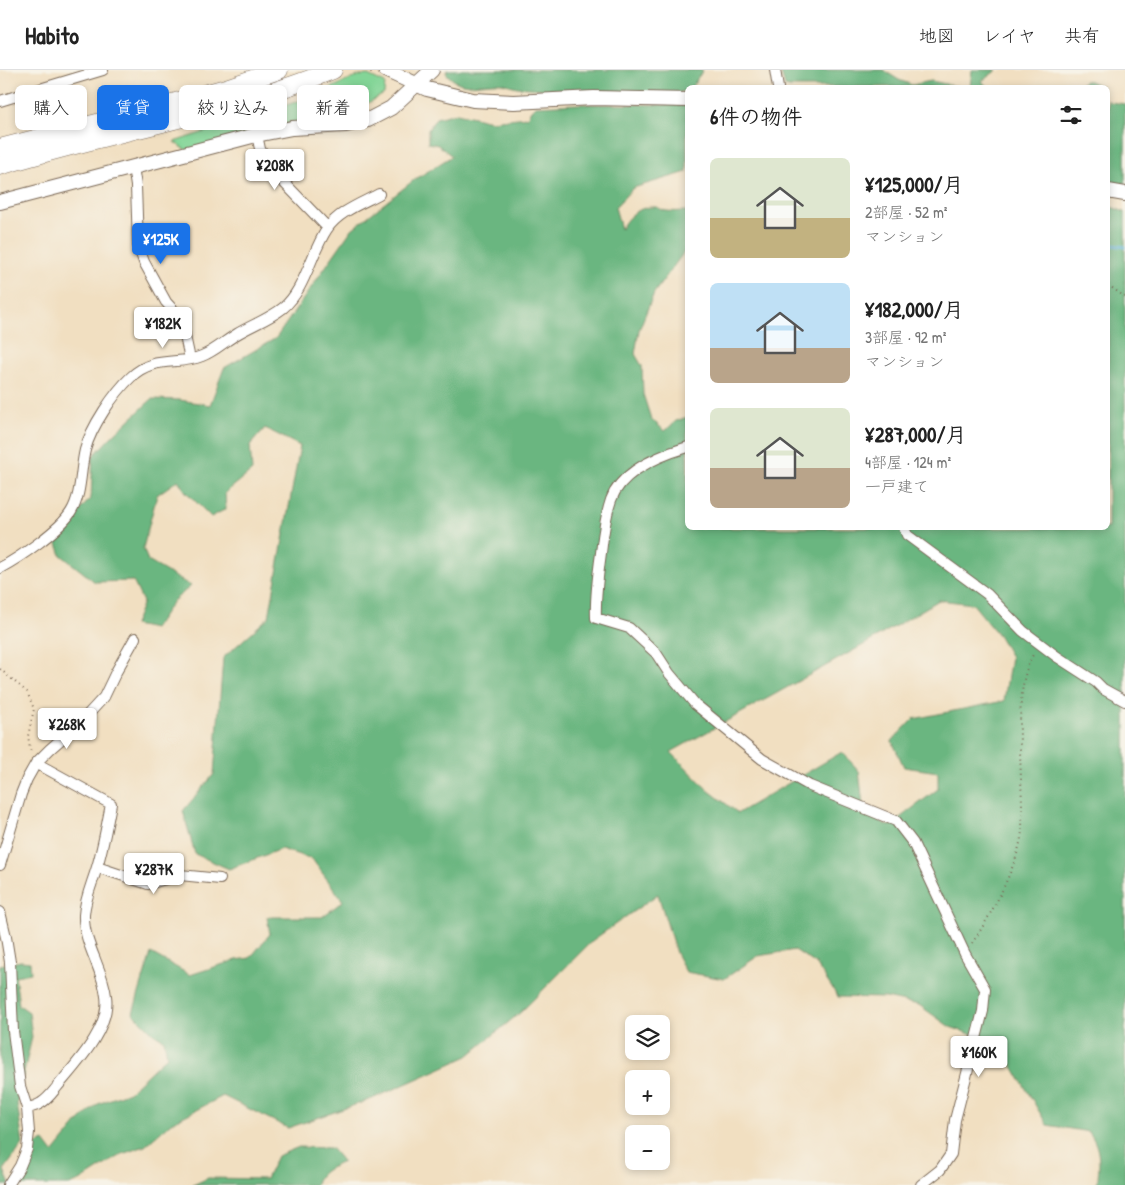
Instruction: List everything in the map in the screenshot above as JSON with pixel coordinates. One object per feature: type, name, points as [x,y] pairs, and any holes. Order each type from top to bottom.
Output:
[{"type":"highway","points":[[0,148],[226,88],[279,70]]},
{"type":"highway","points":[[0,166],[235,103],[304,82],[333,70]]},
{"type":"street","points":[[0,101],[104,70]]},
{"type":"street","points":[[385,70],[416,85],[449,95],[491,101],[594,98],[685,100]]},
{"type":"street","points":[[0,202],[257,135],[292,128],[346,125],[368,120],[391,108],[432,70]]},
{"type":"street","points":[[775,70],[778,85]]},
{"type":"street","points":[[257,135],[260,150],[270,168],[328,228]]},
{"type":"street","points":[[132,167],[136,186],[138,244],[144,262],[166,302],[176,313],[182,327],[190,359]]},
{"type":"street","points":[[1110,191],[1125,194]]},
{"type":"street","points":[[0,568],[29,550],[59,525],[70,512],[78,496],[86,448],[94,429],[103,412],[131,377],[146,366],[202,356],[284,307],[296,292],[328,228],[345,212],[379,194]]},
{"type":"street","points":[[685,448],[646,463],[631,473],[618,487],[611,499],[604,531],[595,601],[596,618],[629,628],[656,653],[669,673],[695,704],[762,759],[810,786],[896,821],[913,843],[965,954],[985,989],[983,1011],[955,1120],[951,1154],[940,1170],[921,1185]]},
{"type":"street","points":[[905,530],[907,535],[987,594],[1023,631],[1096,682],[1103,689],[1125,701]]},
{"type":"street","points":[[0,865],[24,787],[36,763],[50,748],[81,722],[104,697],[135,638]]},
{"type":"street","points":[[27,1108],[39,1105],[48,1098],[72,1071],[95,1037],[104,1017],[107,1004],[106,994],[86,931],[84,918],[85,903],[97,867],[111,804],[36,763]]},
{"type":"street","points":[[97,867],[148,884],[180,875],[220,879]]},
{"type":"street","points":[[0,912],[10,962],[13,1031],[20,1086],[27,1108],[29,1132],[20,1166],[8,1185]]},
{"type":"path","points":[[1110,286],[1125,297]]},
{"type":"path","points":[[965,954],[985,925],[1015,859],[1022,830],[1020,756],[1023,685],[1030,659],[1040,644]]},
{"type":"path","points":[[0,669],[27,692],[34,709],[28,736],[30,753],[36,763]]},
{"type":"green space","points":[[447,70],[703,70],[693,85],[685,85],[685,91],[679,93],[541,89],[517,87],[502,83],[472,85],[459,83],[446,73]]},
{"type":"green space","points":[[780,70],[883,70],[899,80],[912,85],[785,85]]},
{"type":"green space","points":[[972,70],[997,70],[982,81],[985,85],[970,85]]},
{"type":"green space","points":[[368,75],[385,83],[384,94],[369,102],[369,85],[338,85],[358,76]]},
{"type":"green space","points":[[931,81],[950,85],[912,85]]},
{"type":"green space","points":[[1089,81],[1098,85],[1079,85]]},
{"type":"green space","points":[[297,102],[297,125],[287,128],[287,105]]},
{"type":"green space","points":[[1110,102],[1125,104],[1125,184],[1110,182]]},
{"type":"green space","points":[[578,104],[685,106],[685,173],[633,188],[615,207],[621,229],[635,212],[645,208],[656,207],[666,211],[685,211],[685,251],[654,293],[639,330],[635,354],[642,366],[643,394],[651,419],[665,431],[676,421],[685,418],[685,530],[1110,530],[1110,207],[1125,212],[1125,1185],[1097,1185],[1099,1157],[1096,1144],[1089,1132],[1047,1125],[1000,1044],[950,1027],[919,1005],[886,998],[838,997],[816,964],[795,950],[758,956],[724,979],[686,972],[676,953],[658,894],[593,940],[522,1011],[468,1056],[372,1099],[288,1128],[223,1096],[171,1123],[145,1146],[122,1154],[80,1181],[69,1185],[15,1185],[24,1171],[35,1145],[44,1141],[53,1153],[79,1121],[98,1104],[129,1092],[167,1056],[164,1040],[152,1032],[133,1013],[151,953],[190,975],[236,960],[250,958],[270,934],[267,917],[322,917],[343,901],[312,859],[281,849],[229,869],[195,854],[183,811],[214,774],[223,658],[269,617],[300,446],[265,428],[250,445],[252,471],[225,493],[226,509],[211,517],[186,492],[178,480],[157,495],[143,548],[148,561],[191,586],[173,601],[154,629],[134,625],[143,602],[133,581],[95,582],[61,555],[55,538],[91,498],[93,456],[152,399],[180,400],[210,405],[224,368],[276,338],[352,229],[414,180],[452,156],[438,145],[428,143],[428,130],[436,118],[457,113],[491,121],[527,117],[536,106]],"holes":[[[939,600],[973,604],[999,636],[1011,657],[1004,701],[913,719],[892,741],[904,767],[938,772],[938,789],[889,826],[864,813],[859,771],[842,752],[738,813],[708,790],[671,752],[867,643]]]},
{"type":"green space","points":[[211,130],[276,130],[186,150],[174,142]]},
{"type":"green space","points":[[21,961],[30,962],[31,973],[15,976],[19,1005],[29,1012],[32,1037],[17,1103],[23,1144],[4,1170],[10,1185],[0,1185],[0,965]]},
{"type":"green space","points":[[299,1147],[331,1148],[343,1162],[323,1173],[317,1180],[316,1185],[193,1185],[208,1178],[266,1179],[277,1156]]},
{"type":"waterway","points":[[1110,244],[1125,247]]}]
